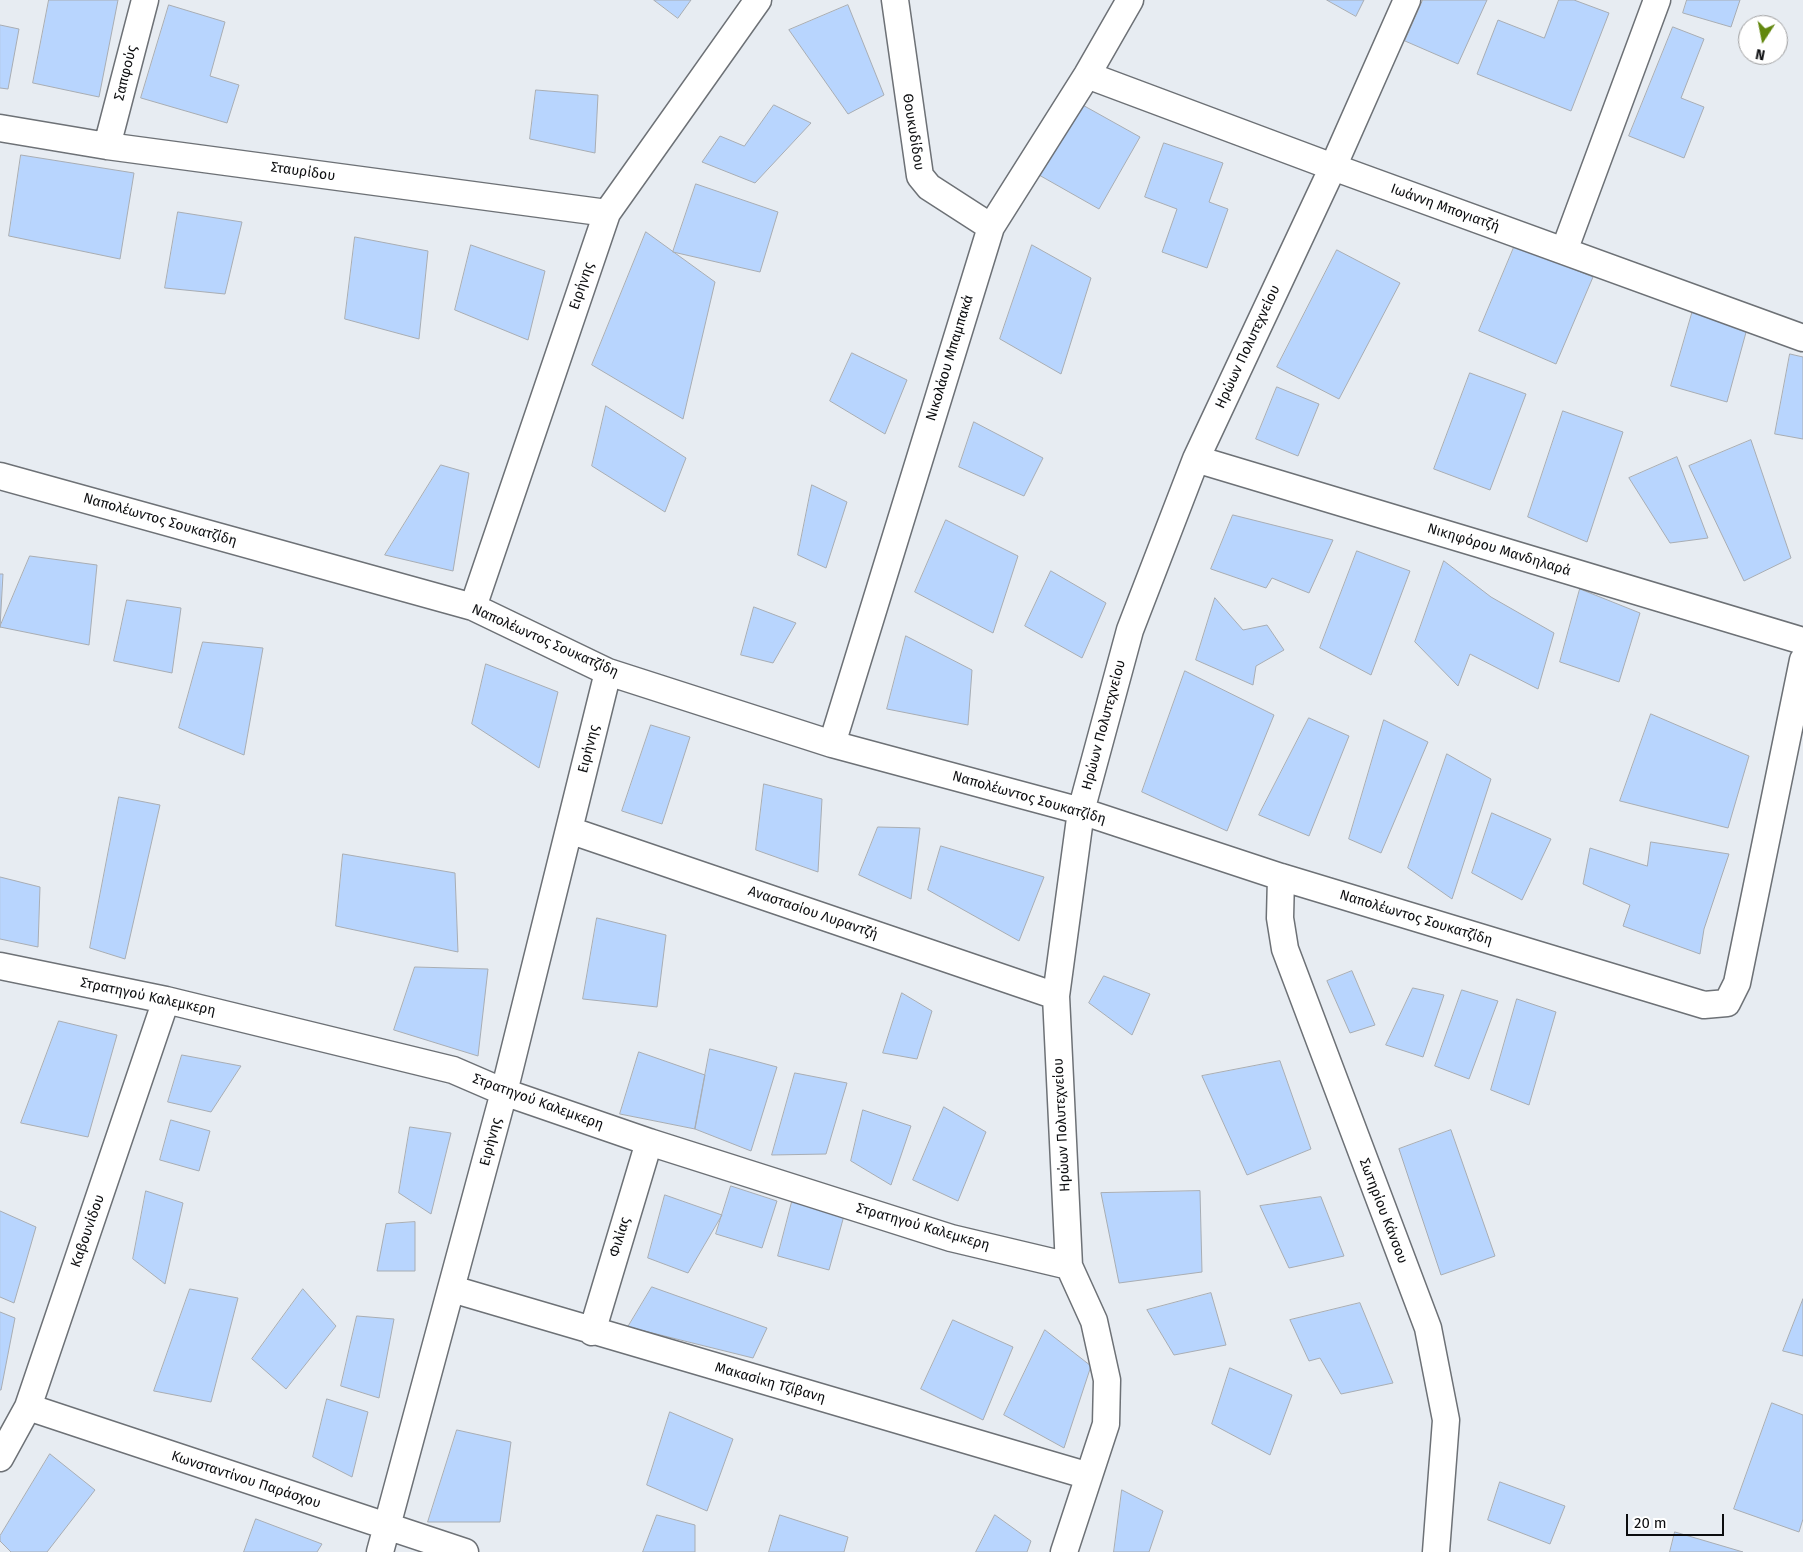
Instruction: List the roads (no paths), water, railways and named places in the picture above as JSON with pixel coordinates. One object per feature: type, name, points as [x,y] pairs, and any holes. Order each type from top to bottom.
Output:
[{"type":"street","name":"Σαπφούς","points":[[108,146],[145,0]]},
{"type":"street","name":"Ειρήνης","points":[[472,607],[607,214],[758,0]]},
{"type":"street","name":"Θουκυδίδου","points":[[895,0],[920,176],[928,187],[991,227]]},
{"type":"street","name":"Νικολάου Μπαμπακά","points":[[832,744],[991,227],[1087,75],[1130,0]]},
{"type":"street","name":"Ηρώων Πολυτεχνείου","points":[[1064,1552],[1106,1424],[1107,1380],[1094,1321],[1069,1266],[1056,996],[1081,811],[1130,630],[1196,459],[1333,168],[1407,0]]},
{"type":"street","points":[[1564,251],[1657,0]]},
{"type":"street","name":"Ιωάννη Μπογιατζή","points":[[1087,75],[1333,168],[1803,338]]},
{"type":"street","name":"Σταυρίδου","points":[[0,128],[108,146],[607,214]]},
{"type":"street","name":"Νικηφόρου Μανδηλαρά","points":[[1196,459],[1803,640]]},
{"type":"street","name":"Ναπολέωντος Σουκατζίδη","points":[[0,476],[472,607],[608,672],[832,744],[1081,811],[1281,877],[1704,1005],[1726,1003],[1737,983],[1803,660]]},
{"type":"street","name":"Ειρήνης","points":[[380,1552],[504,1092],[608,672]]},
{"type":"street","name":"Αναστασίου Λυραντζή","points":[[569,830],[1056,996]]},
{"type":"street","name":"Σωτηρίου Κάνσου","points":[[1281,877],[1280,918],[1284,949],[1428,1328],[1446,1420],[1436,1552]]},
{"type":"street","name":"Στρατηγού Καλεμκερη","points":[[0,966],[166,1000],[453,1070],[504,1092],[648,1142],[951,1238],[1069,1266]]},
{"type":"street","name":"Καβουνίδου","points":[[0,1458],[28,1406],[166,1000]]},
{"type":"street","name":"Φιλίας","points":[[592,1332],[648,1142]]},
{"type":"street","name":"Μακασίκη Τζίβανη","points":[[452,1289],[592,1332],[1089,1476]]},
{"type":"street","name":"Κωνσταντίνου Παράσχου","points":[[28,1406],[388,1528],[465,1552]]}]
